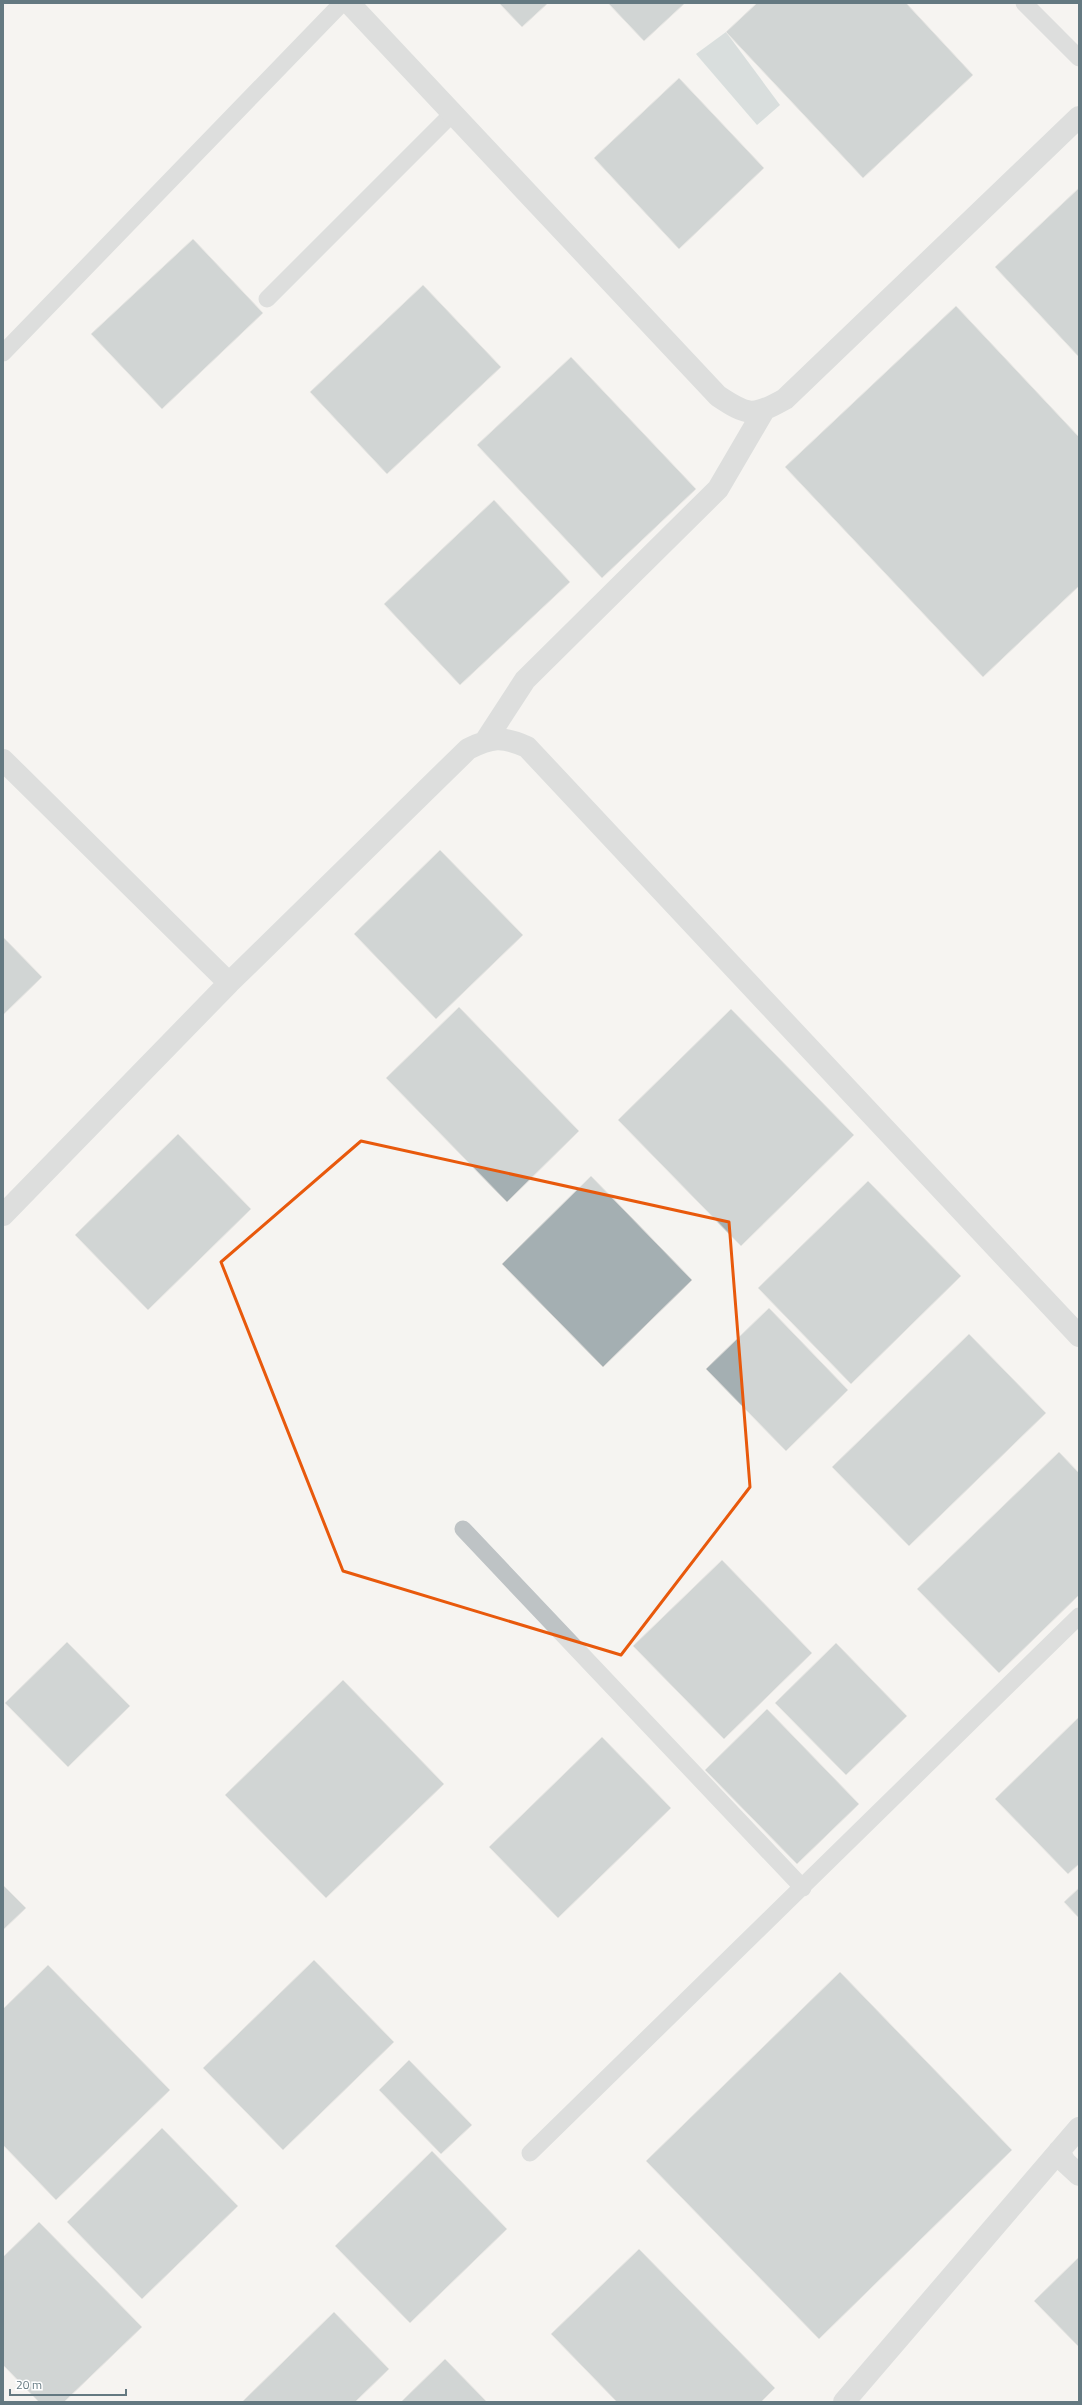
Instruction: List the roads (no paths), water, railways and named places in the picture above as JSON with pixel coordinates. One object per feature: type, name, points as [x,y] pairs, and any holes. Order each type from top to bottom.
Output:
[{"type":"street","points":[[349,3],[718,396],[740,411],[763,412]]},
{"type":"street","points":[[486,740],[525,680],[718,489],[763,412],[785,399],[1079,117]]},
{"type":"street","points":[[3,1215],[229,983],[468,750],[486,740],[507,738],[527,747],[1079,1336]]},
{"type":"street","points":[[3,760],[229,983]]},
{"type":"street","points":[[844,2402],[1079,2128]]},
{"type":"street","points":[[1059,2151],[1065,2162],[1079,2175]]},
{"type":"lane","points":[[3,353],[342,3]]},
{"type":"lane","points":[[1024,3],[1079,58]]},
{"type":"lane","points":[[267,299],[452,114]]},
{"type":"lane","points":[[463,1529],[803,1888]]},
{"type":"lane","points":[[530,2153],[803,1888],[1079,1616]]}]
